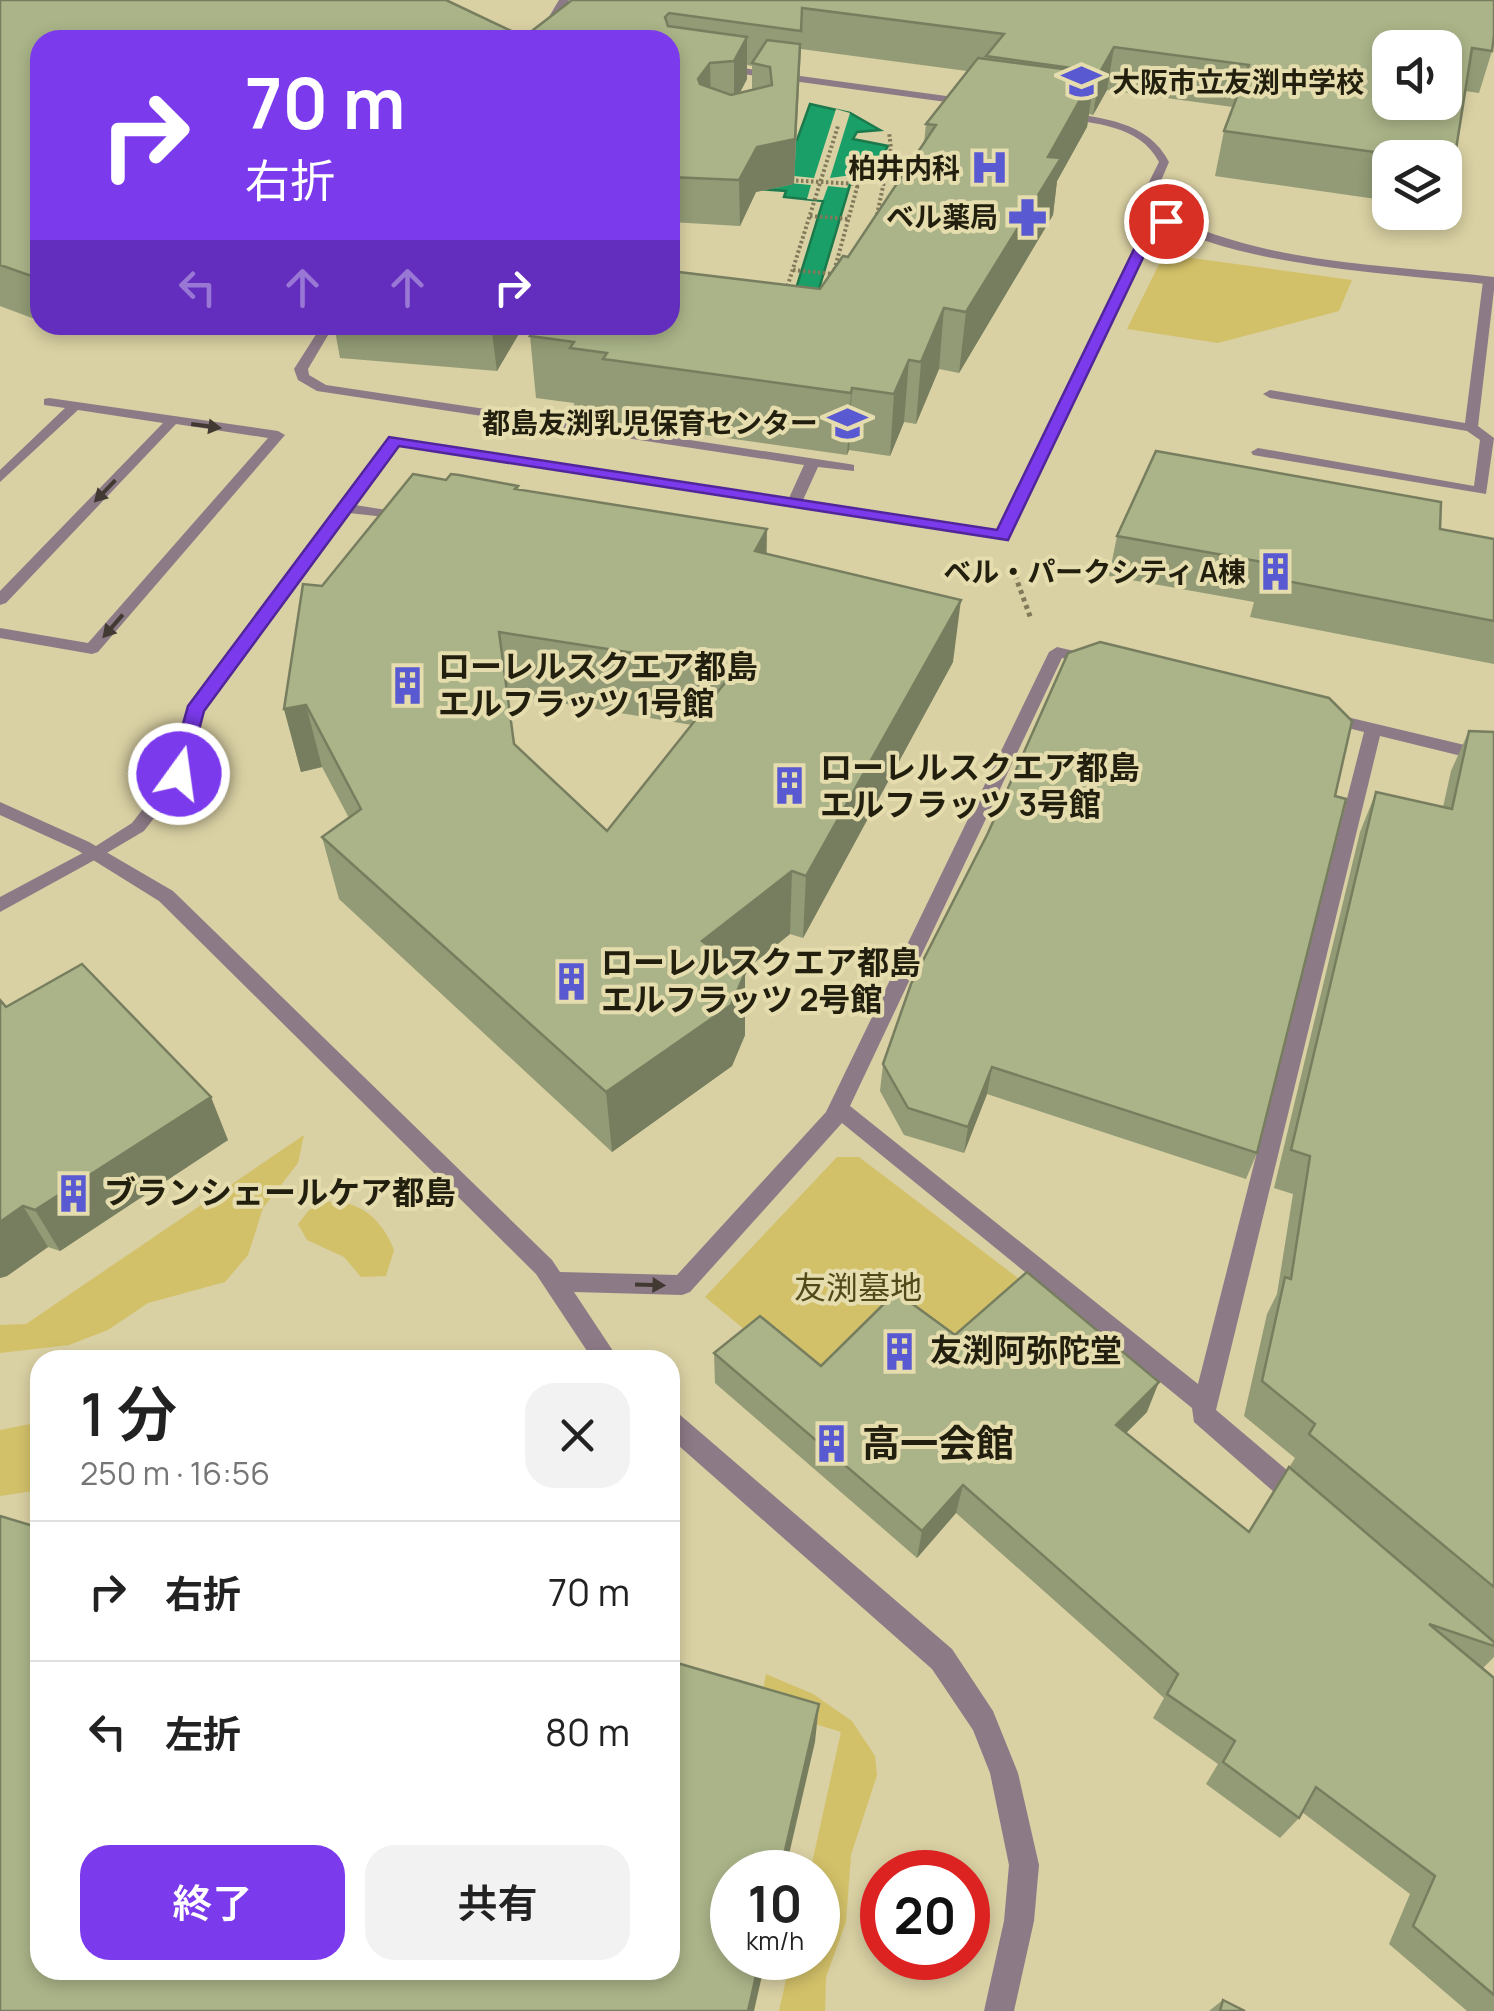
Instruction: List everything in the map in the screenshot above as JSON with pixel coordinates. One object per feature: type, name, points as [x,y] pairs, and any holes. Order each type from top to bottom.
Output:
[{"type":"street","points":[[554,30],[549,24],[564,0]]},
{"type":"street","points":[[680,62],[976,104]]},
{"type":"street","points":[[750,86],[764,74]]},
{"type":"street","points":[[1049,114],[1108,123],[1158,148],[1164,162],[1150,200],[1154,212],[1192,235],[1226,245],[1492,281],[1471,428]]},
{"type":"street","points":[[0,905],[138,826],[179,774],[194,711],[395,441],[1002,536],[1145,239],[1166,221]]},
{"type":"street","points":[[322,335],[301,369],[303,377],[322,388],[849,468]]},
{"type":"street","points":[[1258,452],[1481,491],[1487,438],[1471,428],[1270,394]]},
{"type":"street","points":[[0,633],[92,649],[278,435],[49,402]]},
{"type":"street","points":[[0,478],[75,406]]},
{"type":"street","points":[[0,600],[172,421]]},
{"type":"street","points":[[794,504],[813,462]]},
{"type":"street","points":[[344,508],[420,519]]},
{"type":"street","points":[[552,1282],[682,1286],[836,1113],[1057,652],[1113,666]]},
{"type":"street","points":[[1298,711],[1494,758]]},
{"type":"street","points":[[1320,1514],[1203,1414],[1372,729]]},
{"type":"street","points":[[0,808],[94,853],[166,896],[544,1267],[600,1350]]},
{"type":"street","points":[[836,1113],[1206,1404]]},
{"type":"street","points":[[680,1431],[942,1659],[983,1721],[1004,1773],[1024,1865],[1019,1921],[999,2011]]},
{"type":"path","points":[[784,297],[843,111]]},
{"type":"path","points":[[778,178],[858,184],[882,173],[893,148],[892,136],[883,126]]},
{"type":"path","points":[[872,237],[886,184],[882,173]]},
{"type":"path","points":[[828,291],[858,184]]},
{"type":"path","points":[[810,216],[848,219]]},
{"type":"path","points":[[793,270],[833,274]]},
{"type":"path","points":[[1010,559],[1035,630]]},
{"type":"green space","points":[[1185,257],[1352,280],[1339,311],[1218,343],[1127,329],[1160,262]]},
{"type":"green space","points":[[304,1135],[298,1163],[263,1208],[248,1255],[225,1282],[148,1303],[108,1330],[69,1345],[0,1353],[0,1325],[26,1324]]},
{"type":"green space","name":"友渕墓地","points":[[837,1157],[859,1157],[1022,1281],[868,1431],[705,1297]]},
{"type":"green space","points":[[326,1202],[359,1208],[383,1229],[394,1250],[386,1276],[361,1277],[344,1257],[307,1240],[298,1224],[309,1210]]},
{"type":"green space","points":[[30,1424],[30,1492],[0,1496],[0,1430]]},
{"type":"green space","points":[[766,1674],[813,1694],[852,1721],[875,1756],[877,1775],[851,1855],[846,1922],[840,1938],[840,1850],[815,1850],[841,1732],[760,1707]]},
{"type":"green space","points":[[786,1980],[826,1980],[825,2011],[779,2011]]},
{"type":"shaded area","points":[[810,104],[850,113],[880,130],[857,132],[853,139],[888,146],[877,165],[853,175],[818,292],[791,305],[823,201],[784,197],[786,191],[758,189],[773,138],[797,140]]},
{"type":"pier","points":[[836,109],[850,113],[830,178],[852,175],[847,188],[828,186],[823,200],[807,199],[811,185],[778,182],[784,175],[814,178]]},
{"type":"building","points":[[0,0],[446,0],[509,30],[30,30],[30,276],[0,265]]},
{"type":"building","points":[[572,0],[1494,0],[1492,51],[1472,48],[1462,111],[1462,30],[1372,30],[1372,120],[1461,120],[1457,140],[1372,140],[1372,152],[1224,131],[1249,65],[1114,47],[1100,72],[986,56],[1004,34],[802,8],[801,31],[669,13],[665,17],[668,26],[747,37],[734,61],[710,63],[698,79],[700,84],[731,95],[772,85],[770,67],[752,63],[767,40],[800,44],[795,139],[757,147],[739,180],[680,177],[680,30],[533,30]]},
{"type":"building","points":[[978,58],[1095,73],[1048,157],[1061,158],[966,312],[944,308],[921,362],[909,360],[894,394],[852,388],[851,393],[603,359],[607,353],[570,348],[574,342],[530,336],[680,335],[680,272],[820,289],[843,256],[848,257],[936,125],[926,124]]},
{"type":"building","points":[[1156,451],[1441,502],[1440,529],[1494,539],[1494,621],[1261,576],[1290,567],[1117,536]]},
{"type":"building","points":[[413,474],[446,480],[451,474],[518,486],[515,489],[767,529],[755,551],[961,600],[806,876],[792,871],[702,941],[745,973],[731,1005],[606,1092],[322,837],[361,809],[306,705],[284,709],[303,584],[322,586]],"holes":[[[499,632],[736,669],[607,831],[514,744]]]},
{"type":"building","points":[[1100,642],[1329,698],[1352,721],[1335,796],[1346,799],[1257,1153],[992,1067],[968,1127],[908,1108],[883,1064],[911,984],[988,833],[1068,653]]},
{"type":"building","points":[[1469,731],[1494,732],[1494,1587],[1309,1434],[1315,1424],[1262,1381],[1285,1277],[1291,1279],[1310,1156],[1291,1150],[1376,792],[1452,809]]},
{"type":"building","name":"ブランシェールケア都島","points":[[82,964],[211,1097],[35,1210],[23,1206],[0,1222],[0,1000],[6,1007]]},
{"type":"building","points":[[1027,1272],[1159,1382],[1116,1425],[1249,1532],[1289,1467],[1494,1642],[1494,1646],[1429,1624],[1494,1678],[1494,1995],[1413,1926],[1435,1876],[1316,1787],[1299,1818],[1223,1762],[1235,1741],[1167,1694],[1178,1674],[963,1485],[922,1531],[714,1353],[760,1316],[821,1366],[896,1292],[955,1335]]},
{"type":"building","points":[[0,1516],[30,1525],[30,1980],[680,1980],[680,1664],[819,1704],[785,1850],[710,1850],[710,1980],[755,1980],[748,2011],[0,2011]]},
{"type":"building","points":[[1223,2000],[1245,2011],[1220,2011]]},
{"type":"place","name":"大阪市立友渕中学校","points":[[1082,82]]},
{"type":"place","name":"柏井内科","points":[[990,168]]},
{"type":"place","name":"ベル薬局","points":[[1028,217]]},
{"type":"place","name":"都島友渕乳児保育センター","points":[[848,423]]},
{"type":"place","name":"ベル・パークシティ A棟","points":[[1276,572]]},
{"type":"place","name":"ローレルスクエア都島 エルフラッツ 1号館","points":[[408,685]]},
{"type":"place","name":"ローレルスクエア都島 エルフラッツ 3号館","points":[[790,786]]},
{"type":"place","name":"ローレルスクエア都島 エルフラッツ 2号館","points":[[571,981]]},
{"type":"place","name":"ブランシェールケア都島","points":[[74,1193]]},
{"type":"place","name":"友渕阿弥陀堂","points":[[900,1351]]},
{"type":"place","name":"高一会館","points":[[832,1444]]},
{"type":"route","points":[[179,774],[194,711],[395,441],[1002,536],[1145,239],[1166,221]]}]
